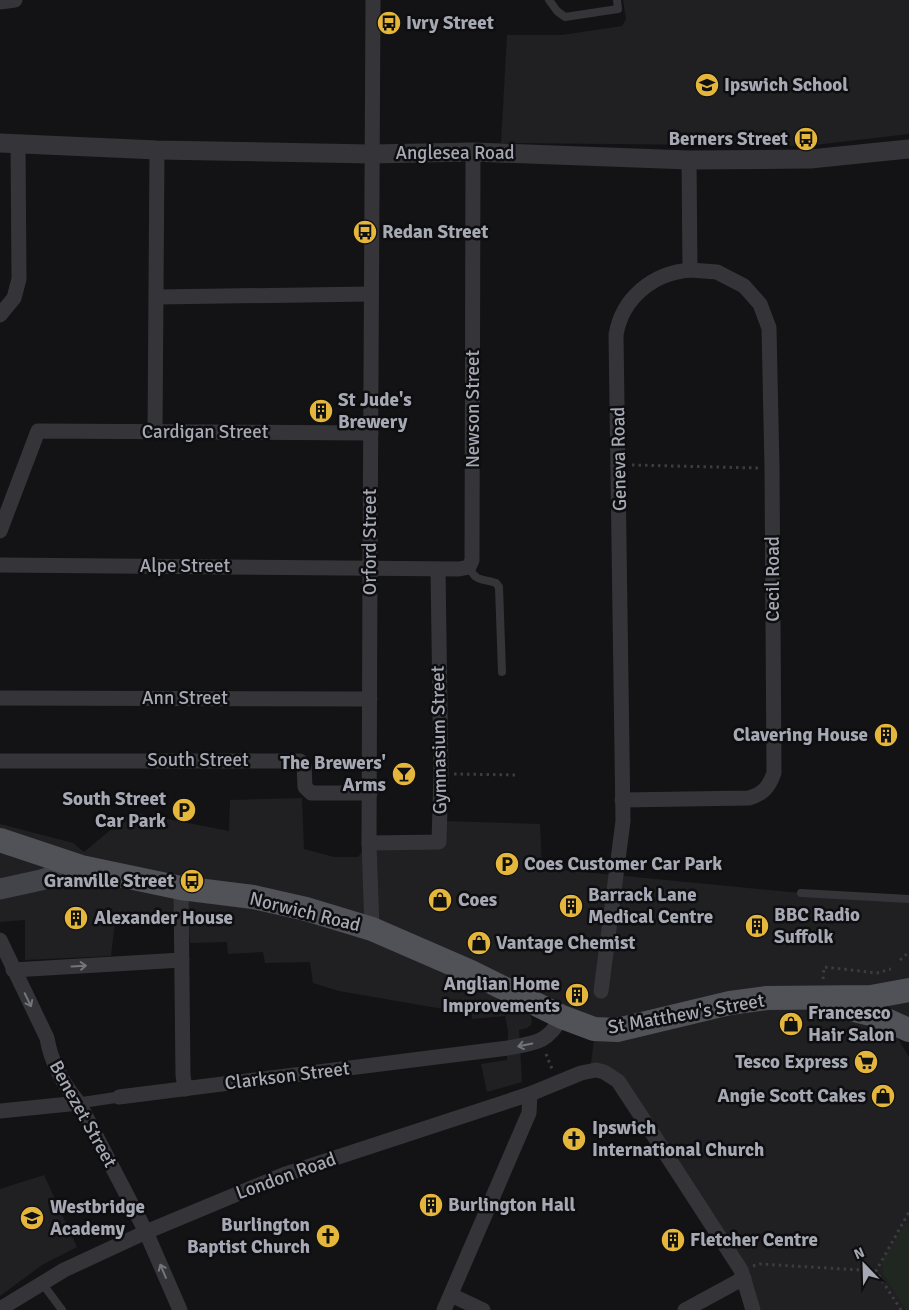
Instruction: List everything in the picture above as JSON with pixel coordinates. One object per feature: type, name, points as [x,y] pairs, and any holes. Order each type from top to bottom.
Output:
[{"type":"main road","name":"Norwich Road","points":[[0,840],[80,867],[181,888],[252,898],[306,909],[372,929],[471,972],[562,1017],[594,1029]]},
{"type":"main road","points":[[0,889],[41,880],[80,867]]},
{"type":"main road","name":"St Matthew's Street","points":[[594,1029],[624,1028],[730,1003],[815,991],[871,997],[909,990]]},
{"type":"main road","name":"St Matthew's Street","points":[[815,991],[909,1030]]},
{"type":"main road","points":[[909,999],[906,1007],[909,1025]]},
{"type":"street","points":[[0,2],[15,0]]},
{"type":"street","name":"Orford Street","points":[[372,929],[369,843],[371,154],[374,0]]},
{"type":"street","points":[[0,315],[8,308],[14,298],[20,279],[9,143]]},
{"type":"street","name":"Anglesea Road","points":[[9,143],[158,150],[371,154],[474,152],[689,160],[810,159],[909,149]]},
{"type":"street","points":[[156,432],[158,150]]},
{"type":"street","name":"Newson Street","points":[[469,567],[472,560],[474,152]]},
{"type":"street","points":[[689,160],[690,270]]},
{"type":"street","name":"Geneva Road","points":[[600,990],[623,821],[616,335],[623,311],[630,301],[648,284],[668,274],[690,270]]},
{"type":"street","name":"Cecil Road","points":[[622,800],[749,798],[760,795],[771,782],[774,774],[772,468],[769,335],[766,317],[753,295],[733,279],[717,272],[690,270]]},
{"type":"street","points":[[156,297],[371,294]]},
{"type":"street","name":"Cardigan Street","points":[[0,531],[38,431],[371,433]]},
{"type":"street","name":"Alpe Street","points":[[0,565],[370,567]]},
{"type":"street","points":[[370,567],[465,569],[469,567]]},
{"type":"street","name":"Gymnasium Street","points":[[369,843],[439,842],[441,774],[438,569]]},
{"type":"street","name":"Ann Street","points":[[0,698],[370,699]]},
{"type":"street","name":"South Street","points":[[0,761],[300,761],[304,765],[305,787],[312,793],[370,793]]},
{"type":"street","points":[[181,888],[183,1075],[185,1089]]},
{"type":"street","name":"Benezet Street","points":[[0,940],[47,1038],[49,1051],[66,1088],[80,1103],[146,1232],[180,1310]]},
{"type":"street","points":[[13,970],[182,960]]},
{"type":"street","name":"Clarkson Street","points":[[0,1111],[80,1103],[524,1045],[541,1040],[549,1035],[562,1017]]},
{"type":"street","name":"London Road","points":[[0,1310],[64,1270],[146,1232],[283,1175],[530,1094],[590,1071],[604,1072],[618,1081],[742,1274],[752,1310]]},
{"type":"street","points":[[444,1310],[529,1113],[530,1094]]},
{"type":"street","points":[[685,1310],[742,1274]]},
{"type":"street","points":[[450,1295],[483,1310]]},
{"type":"lane","points":[[549,0],[557,11],[565,17],[618,9],[617,0]]},
{"type":"lane","points":[[469,567],[473,576],[496,583],[498,587],[502,672]]},
{"type":"lane","points":[[801,893],[909,899]]},
{"type":"lane","points":[[42,1283],[62,1310]]},
{"type":"path","points":[[619,465],[772,468]]},
{"type":"path","points":[[441,774],[518,775]]},
{"type":"path","points":[[900,960],[909,952]]},
{"type":"path","points":[[815,991],[824,967],[877,973],[890,969]]},
{"type":"path","points":[[544,1051],[554,1071]]},
{"type":"path","points":[[876,1271],[909,1212]]},
{"type":"path","points":[[742,1274],[760,1264],[876,1271]]},
{"type":"path","points":[[876,1271],[900,1310]]},
{"type":"shaded area","name":"Ipswich School","points":[[623,0],[909,0],[909,134],[806,146],[501,143],[507,35],[562,35],[622,26],[626,19]]},
{"type":"shaded area","points":[[302,798],[304,849],[334,857],[358,857],[369,843],[442,846],[445,821],[540,824],[542,868],[801,893],[909,899],[909,1024],[881,1011],[909,1057],[909,1310],[753,1310],[744,1278],[618,1081],[590,1071],[594,1040],[535,1004],[530,1015],[531,1025],[519,1030],[522,1082],[487,1092],[481,1064],[507,1060],[508,1031],[505,1016],[472,1019],[472,1014],[339,991],[313,983],[310,962],[265,963],[263,952],[228,954],[227,942],[190,943],[188,916],[149,914],[148,918],[116,913],[111,956],[25,960],[25,920],[0,922],[0,824],[73,843],[84,852],[132,812],[229,831],[230,800]]},
{"type":"shaded area","name":"Westbridge Academy","points":[[44,1175],[77,1247],[42,1265],[0,1296],[0,1189]]},
{"type":"shaded area","points":[[907,1222],[909,1234],[909,1310],[906,1310],[883,1273],[882,1260]]},
{"type":"place","name":"Ivry Street","points":[[389,23]]},
{"type":"place","name":"Ipswich School","points":[[707,85]]},
{"type":"place","name":"Berners Street","points":[[806,139]]},
{"type":"place","name":"Redan Street","points":[[365,232]]},
{"type":"place","name":"St Jude's Brewery","points":[[321,411]]},
{"type":"place","name":"Clavering House","points":[[886,735]]},
{"type":"place","name":"The Brewers' Arms","points":[[404,774]]},
{"type":"place","name":"South Street Car Park","points":[[184,810]]},
{"type":"place","name":"Coes Customer Car Park","points":[[507,864]]},
{"type":"place","name":"Granville Street","points":[[192,881]]},
{"type":"place","name":"Coes","points":[[440,900]]},
{"type":"place","name":"Barrack Lane Medical Centre","points":[[571,906]]},
{"type":"place","name":"Alexander House","points":[[76,918]]},
{"type":"place","name":"BBC Radio Suffolk","points":[[757,926]]},
{"type":"place","name":"Vantage Chemist","points":[[479,943]]},
{"type":"place","name":"Anglian Home Improvements","points":[[577,995]]},
{"type":"place","name":"Francesco Hair Salon","points":[[791,1024]]},
{"type":"place","name":"Tesco Express","points":[[866,1062]]},
{"type":"place","name":"Angie Scott Cakes","points":[[883,1096]]},
{"type":"place","name":"Ipswich International Church","points":[[574,1139]]},
{"type":"place","name":"Burlington Hall","points":[[431,1205]]},
{"type":"place","name":"Westbridge Academy","points":[[32,1218]]},
{"type":"place","name":"Burlington Baptist Church","points":[[328,1236]]},
{"type":"place","name":"Fletcher Centre","points":[[673,1240]]}]
